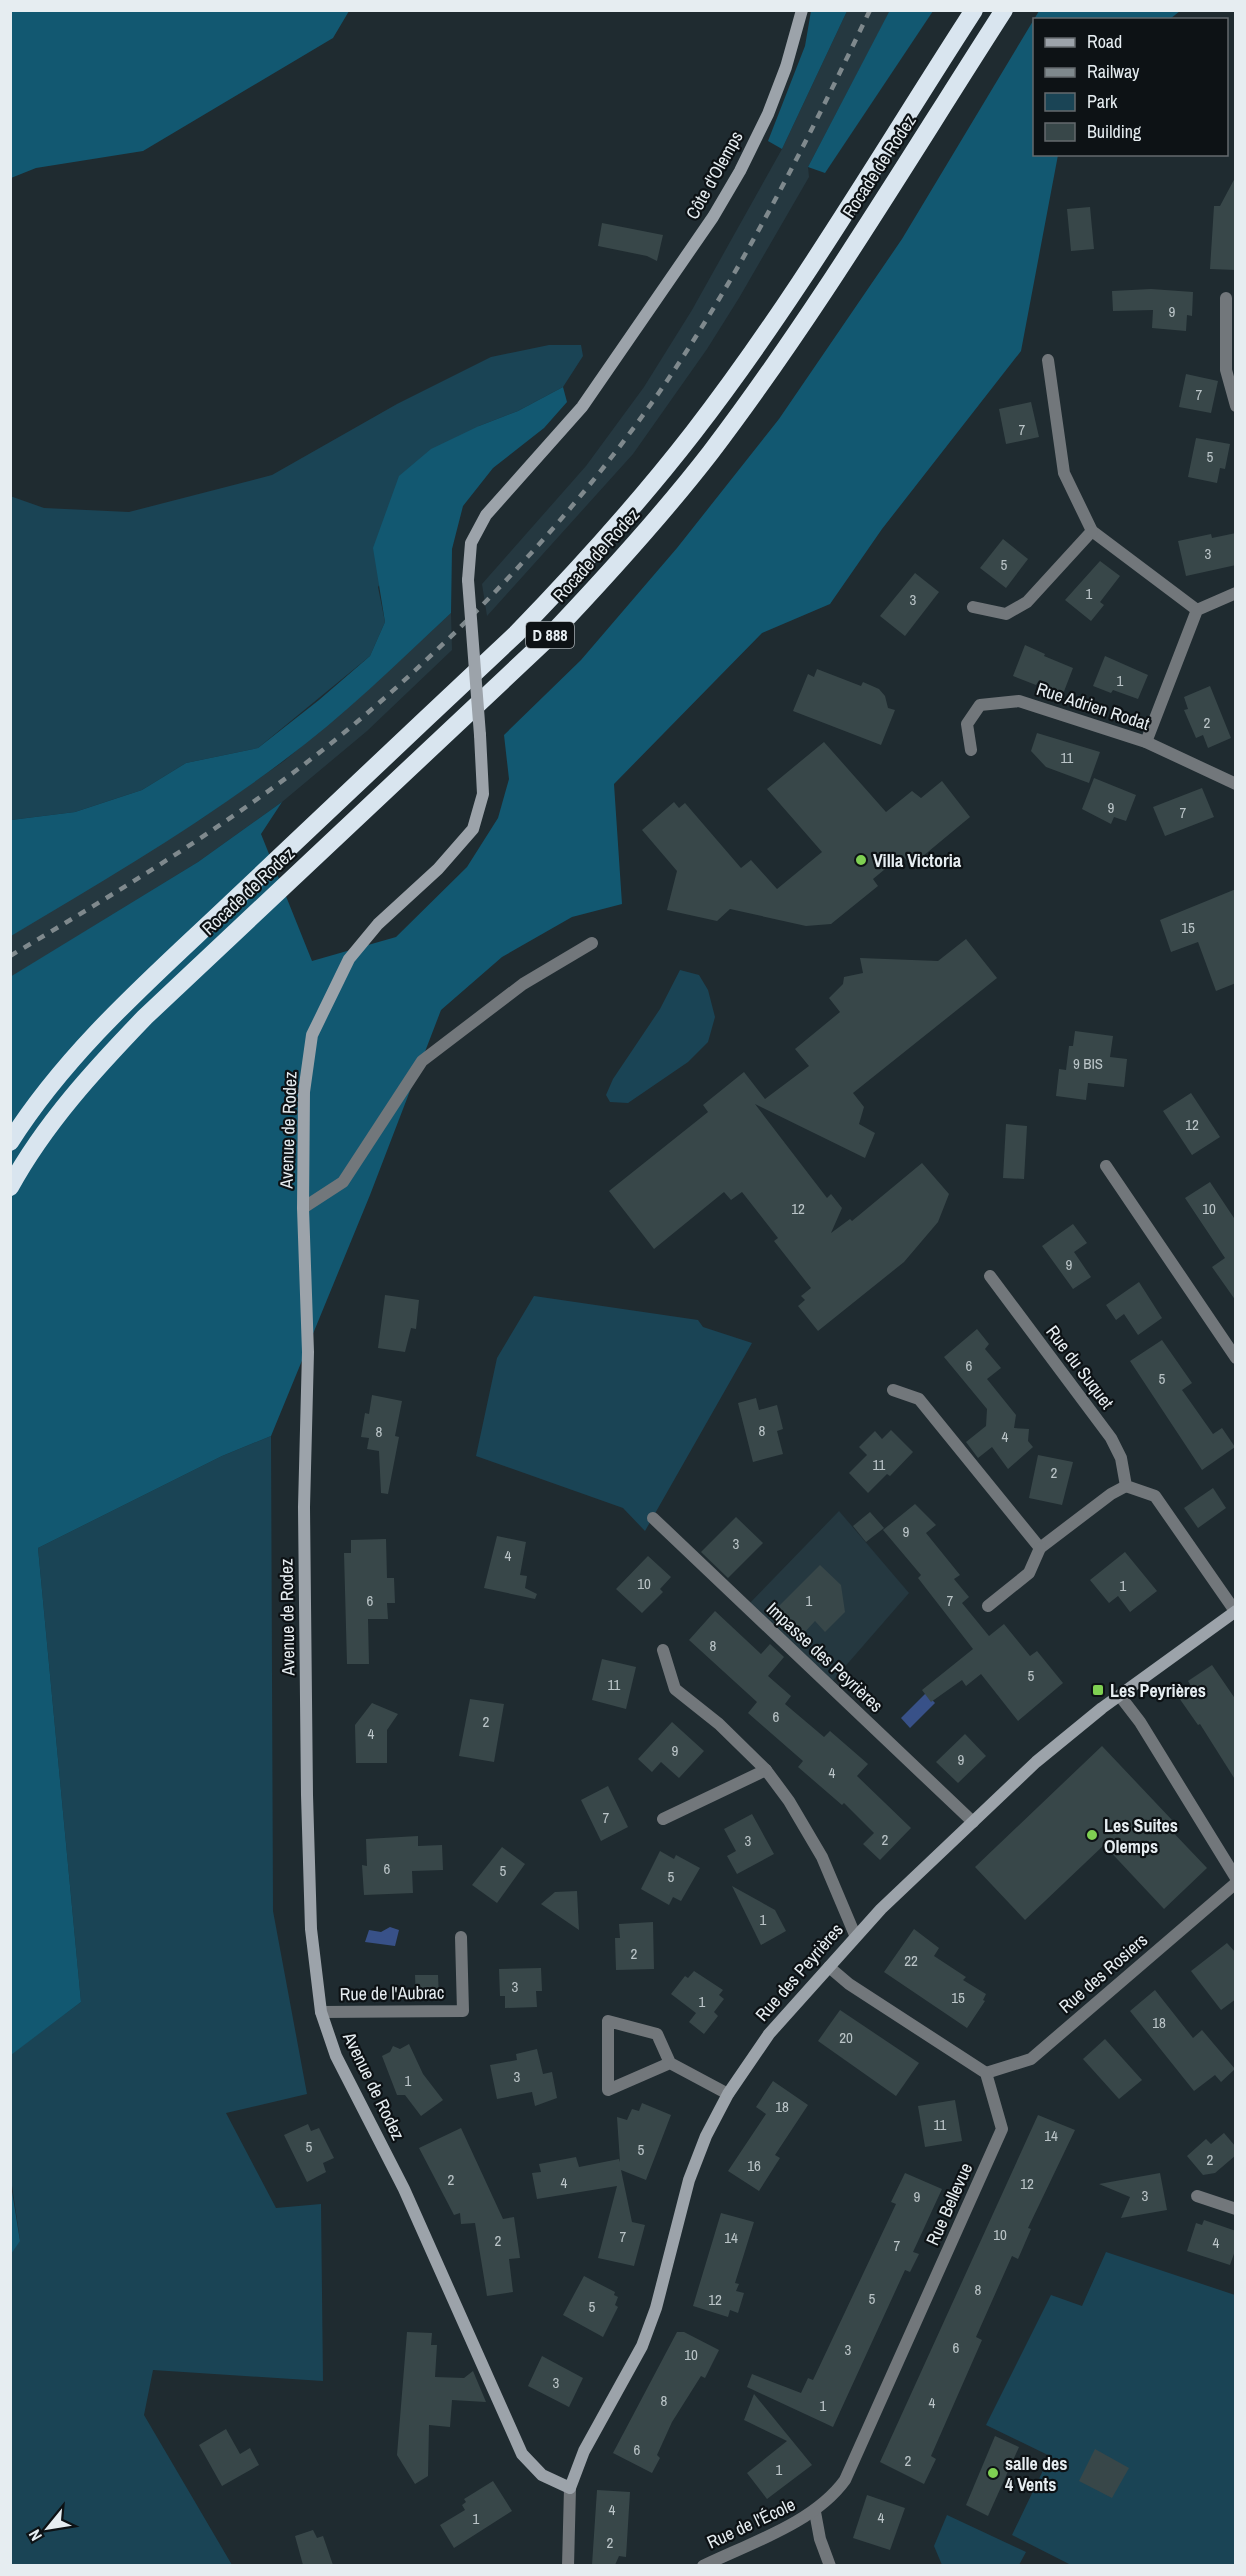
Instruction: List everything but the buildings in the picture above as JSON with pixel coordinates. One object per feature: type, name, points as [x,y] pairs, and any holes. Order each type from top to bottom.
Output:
[{"type":"highway","name":"Rocade de Rodez","points":[[10,1142],[62,1071],[130,999],[516,634],[577,572],[632,508],[693,433],[751,354],[974,10]]},
{"type":"highway","name":"Rocade de Rodez","points":[[10,1187],[50,1126],[87,1078],[144,1017],[547,639],[609,574],[662,513],[760,384],[816,303],[1004,10]]},
{"type":"street","name":"Côte d'Olemps","points":[[468,580],[471,543],[486,515],[576,414],[713,217],[740,171],[783,76],[802,10]]},
{"type":"street","points":[[1226,298],[1226,370],[1236,406]]},
{"type":"street","points":[[1048,360],[1064,473],[1092,531],[1197,610]]},
{"type":"street","points":[[973,607],[1006,614],[1027,602],[1092,531]]},
{"type":"street","name":"Avenue de Rodez","points":[[468,580],[483,794],[473,829],[438,869],[378,924],[354,953],[334,985],[312,1035],[304,1092],[303,1208],[308,1352],[304,1507],[310,1929],[321,2012],[336,2056],[404,2189],[522,2454],[542,2475],[570,2488]]},
{"type":"street","points":[[1146,742],[1197,610],[1236,593]]},
{"type":"street","name":"Rue Adrien Rodat","points":[[971,750],[967,724],[980,705],[1019,701],[1146,742],[1236,784]]},
{"type":"street","points":[[303,1208],[343,1182],[422,1060],[523,984],[592,943]]},
{"type":"street","points":[[1106,1166],[1236,1358]]},
{"type":"street","name":"Rue du Suquet","points":[[990,1276],[1111,1438],[1121,1458],[1126,1486]]},
{"type":"street","points":[[893,1390],[919,1399],[1040,1548]]},
{"type":"street","points":[[988,1606],[1029,1573],[1040,1548],[1111,1494],[1126,1486],[1155,1496],[1235,1611]]},
{"type":"street","name":"Impasse des Peyrières","points":[[653,1518],[973,1822]]},
{"type":"street","name":"Rue des Peyrières","points":[[570,2488],[584,2451],[642,2346],[656,2308],[688,2180],[706,2136],[728,2094],[769,2034],[855,1935],[1036,1762],[1120,1696],[1235,1611]]},
{"type":"street","points":[[663,1650],[675,1689],[719,1724],[766,1770],[789,1801],[822,1857],[855,1935]]},
{"type":"street","points":[[1120,1696],[1140,1722],[1236,1878]]},
{"type":"street","points":[[663,1819],[766,1770]]},
{"type":"street","name":"Rue des Rosiers","points":[[986,2073],[1031,2059],[1236,1883]]},
{"type":"street","name":"Rue de l'Aubrac","points":[[321,2012],[463,2010],[461,1937]]},
{"type":"street","points":[[829,1967],[849,1984],[986,2073]]},
{"type":"street","points":[[670,2063],[608,2090],[608,2021],[657,2034],[670,2063],[728,2094]]},
{"type":"street","name":"Rue Bellevue","points":[[815,2512],[834,2496],[845,2480],[1002,2129],[986,2073]]},
{"type":"street","points":[[1197,2196],[1236,2209]]},
{"type":"street","points":[[568,2565],[570,2488]]},
{"type":"street","points":[[815,2512],[820,2539],[830,2565]]},
{"type":"street","name":"Rue de l'École","points":[[703,2565],[815,2512]]},
{"type":"shaded area","points":[[11,10],[349,11],[333,38],[143,151],[36,168],[11,178]]},
{"type":"shaded area","points":[[890,10],[933,11],[825,173],[808,167]]},
{"type":"shaded area","points":[[811,11],[847,11],[782,149],[768,141],[805,46]]},
{"type":"shaded area","points":[[847,11],[890,11],[808,167],[809,177],[739,298],[707,349],[633,454],[487,616],[482,584],[586,466],[644,387],[692,310],[782,149]]},
{"type":"shaded area","points":[[1039,11],[1180,11],[1171,18],[1035,18]]},
{"type":"shaded area","points":[[1033,21],[1033,156],[1058,156],[1021,351],[882,529],[830,604],[762,633],[614,784],[622,904],[572,917],[502,957],[441,1010],[370,1195],[271,1436],[222,1456],[38,1548],[81,2002],[11,2055],[10,977],[198,862],[282,802],[261,834],[312,961],[396,937],[467,867],[498,818],[509,779],[504,735],[581,660],[677,548],[779,419],[902,239]]},
{"type":"shaded area","points":[[563,387],[567,402],[544,428],[493,468],[463,506],[452,549],[451,613],[348,708],[283,761],[115,874],[11,936],[11,820],[75,812],[142,790],[186,763],[258,748],[370,656],[385,622],[373,548],[399,476],[431,449],[479,426],[518,411]]},
{"type":"shaded area","points":[[451,613],[452,650],[367,731],[282,802],[198,862],[11,977],[10,936],[198,821],[284,761],[361,696]]},
{"type":"shaded area","points":[[839,1511],[909,1593],[829,1685],[746,1607]]},
{"type":"shaded area","points":[[926,1693],[935,1703],[910,1728],[901,1718]]},
{"type":"shaded area","points":[[390,1927],[399,1930],[395,1946],[365,1942],[369,1930],[381,1932]]},
{"type":"shaded area","points":[[10,2179],[20,2241],[11,2254],[10,2254]]},
{"type":"green space","points":[[549,345],[581,345],[583,356],[563,387],[518,411],[479,426],[378,587],[385,622],[370,656],[258,748],[186,763],[142,790],[75,812],[11,820],[10,496],[44,508],[129,512],[272,475],[397,404],[491,357]]},
{"type":"green space","points":[[680,970],[699,975],[708,990],[715,1017],[708,1042],[688,1062],[628,1103],[610,1102],[606,1095],[613,1079],[660,1009]]},
{"type":"green space","points":[[534,1296],[698,1320],[703,1327],[752,1343],[645,1531],[623,1508],[476,1456],[497,1358]]},
{"type":"green space","points":[[271,1436],[273,1911],[307,2094],[226,2113],[276,2208],[321,2204],[323,2381],[153,2370],[144,2415],[232,2565],[11,2565],[10,2254],[20,2240],[11,2179],[10,2055],[81,2002],[38,1548],[222,1456]]},
{"type":"green space","points":[[1106,2252],[1235,2295],[1235,2565],[1071,2565],[1012,2535],[1050,2456],[986,2425],[1051,2295],[1082,2306]]},
{"type":"green space","points":[[947,2515],[1026,2552],[1019,2565],[942,2565],[934,2546]]},
{"type":"railway","points":[[10,956],[151,870],[287,778],[412,674],[525,560],[627,437],[658,394],[717,302],[772,207],[870,10]]},
{"type":"place","name":"Villa Victoria","points":[[861,860]]},
{"type":"place","name":"Les Peyrières","points":[[1098,1690]]},
{"type":"place","name":"Les Suites Olemps","points":[[1092,1835]]},
{"type":"place","name":"salle des 4 Vents","points":[[993,2473]]}]
